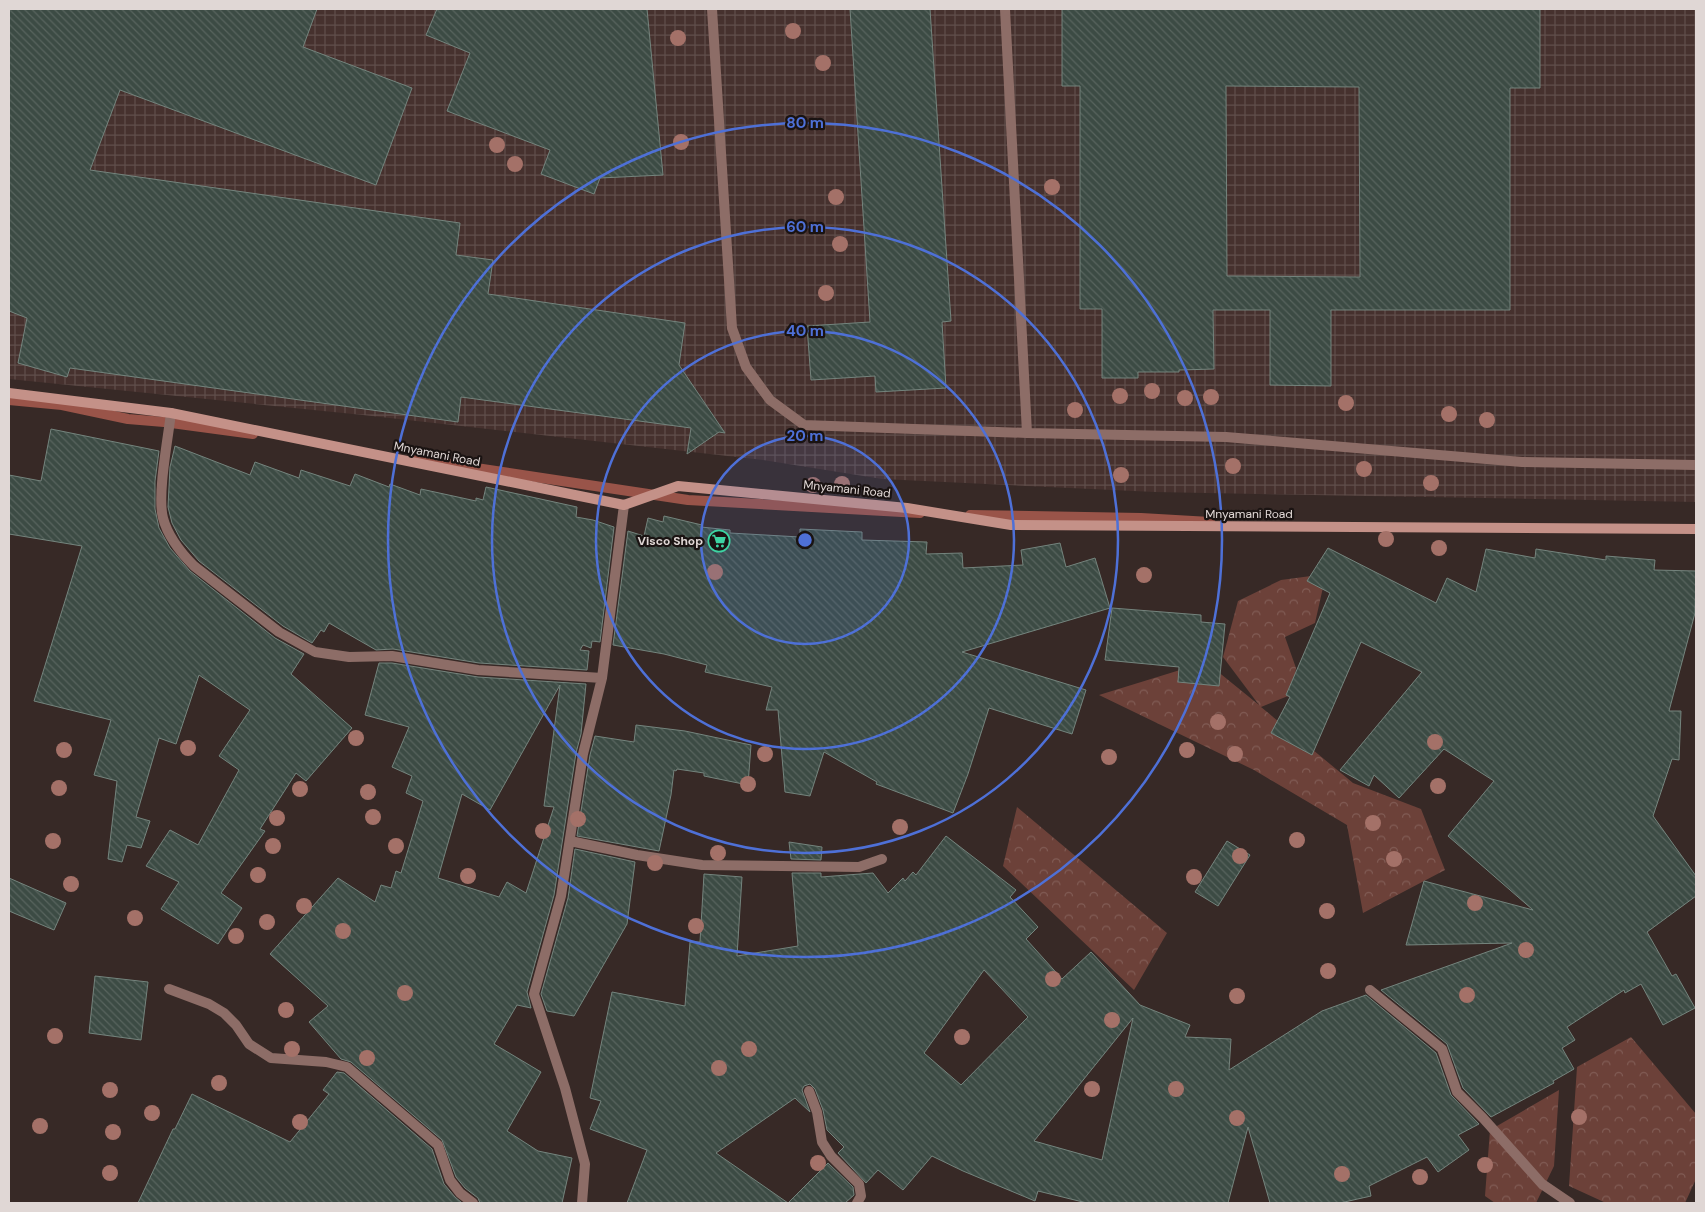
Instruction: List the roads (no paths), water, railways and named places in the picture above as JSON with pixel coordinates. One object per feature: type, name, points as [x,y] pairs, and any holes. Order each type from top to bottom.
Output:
[{"type":"street","points":[[712,9],[732,328],[746,367],[770,400],[804,425],[1027,433],[1226,436],[1522,462],[1696,465]]},
{"type":"street","points":[[1005,9],[1027,433]]},
{"type":"street","name":"Mnyamani Road","points":[[9,394],[171,414],[624,505],[678,486],[907,508],[1011,525],[1696,529]]},
{"type":"street","points":[[171,414],[162,489],[162,516],[171,538],[194,566],[279,632],[315,652],[348,657],[392,656],[478,670],[602,678]]},
{"type":"street","points":[[582,1203],[585,1164],[565,1088],[534,994],[561,896],[583,754],[602,678],[624,505]]},
{"type":"street","points":[[570,841],[638,855],[702,865],[859,867],[882,859]]},
{"type":"street","points":[[169,989],[209,1004],[224,1013],[236,1025],[249,1044],[271,1058],[291,1061],[326,1062],[346,1067],[438,1145],[450,1180],[460,1194],[472,1203]]},
{"type":"street","points":[[1370,990],[1442,1049],[1457,1092],[1542,1184],[1570,1203]]},
{"type":"street","points":[[809,1091],[817,1112],[822,1142],[831,1156],[859,1184],[861,1196],[857,1203]]},
{"type":"waterway","points":[[9,400],[62,405],[128,419],[253,434]]},
{"type":"waterway","points":[[416,459],[688,500],[920,513]]},
{"type":"waterway","points":[[970,515],[1141,518],[1210,522]]},
{"type":"place","name":"Visco Shop","points":[[719,541]]}]
